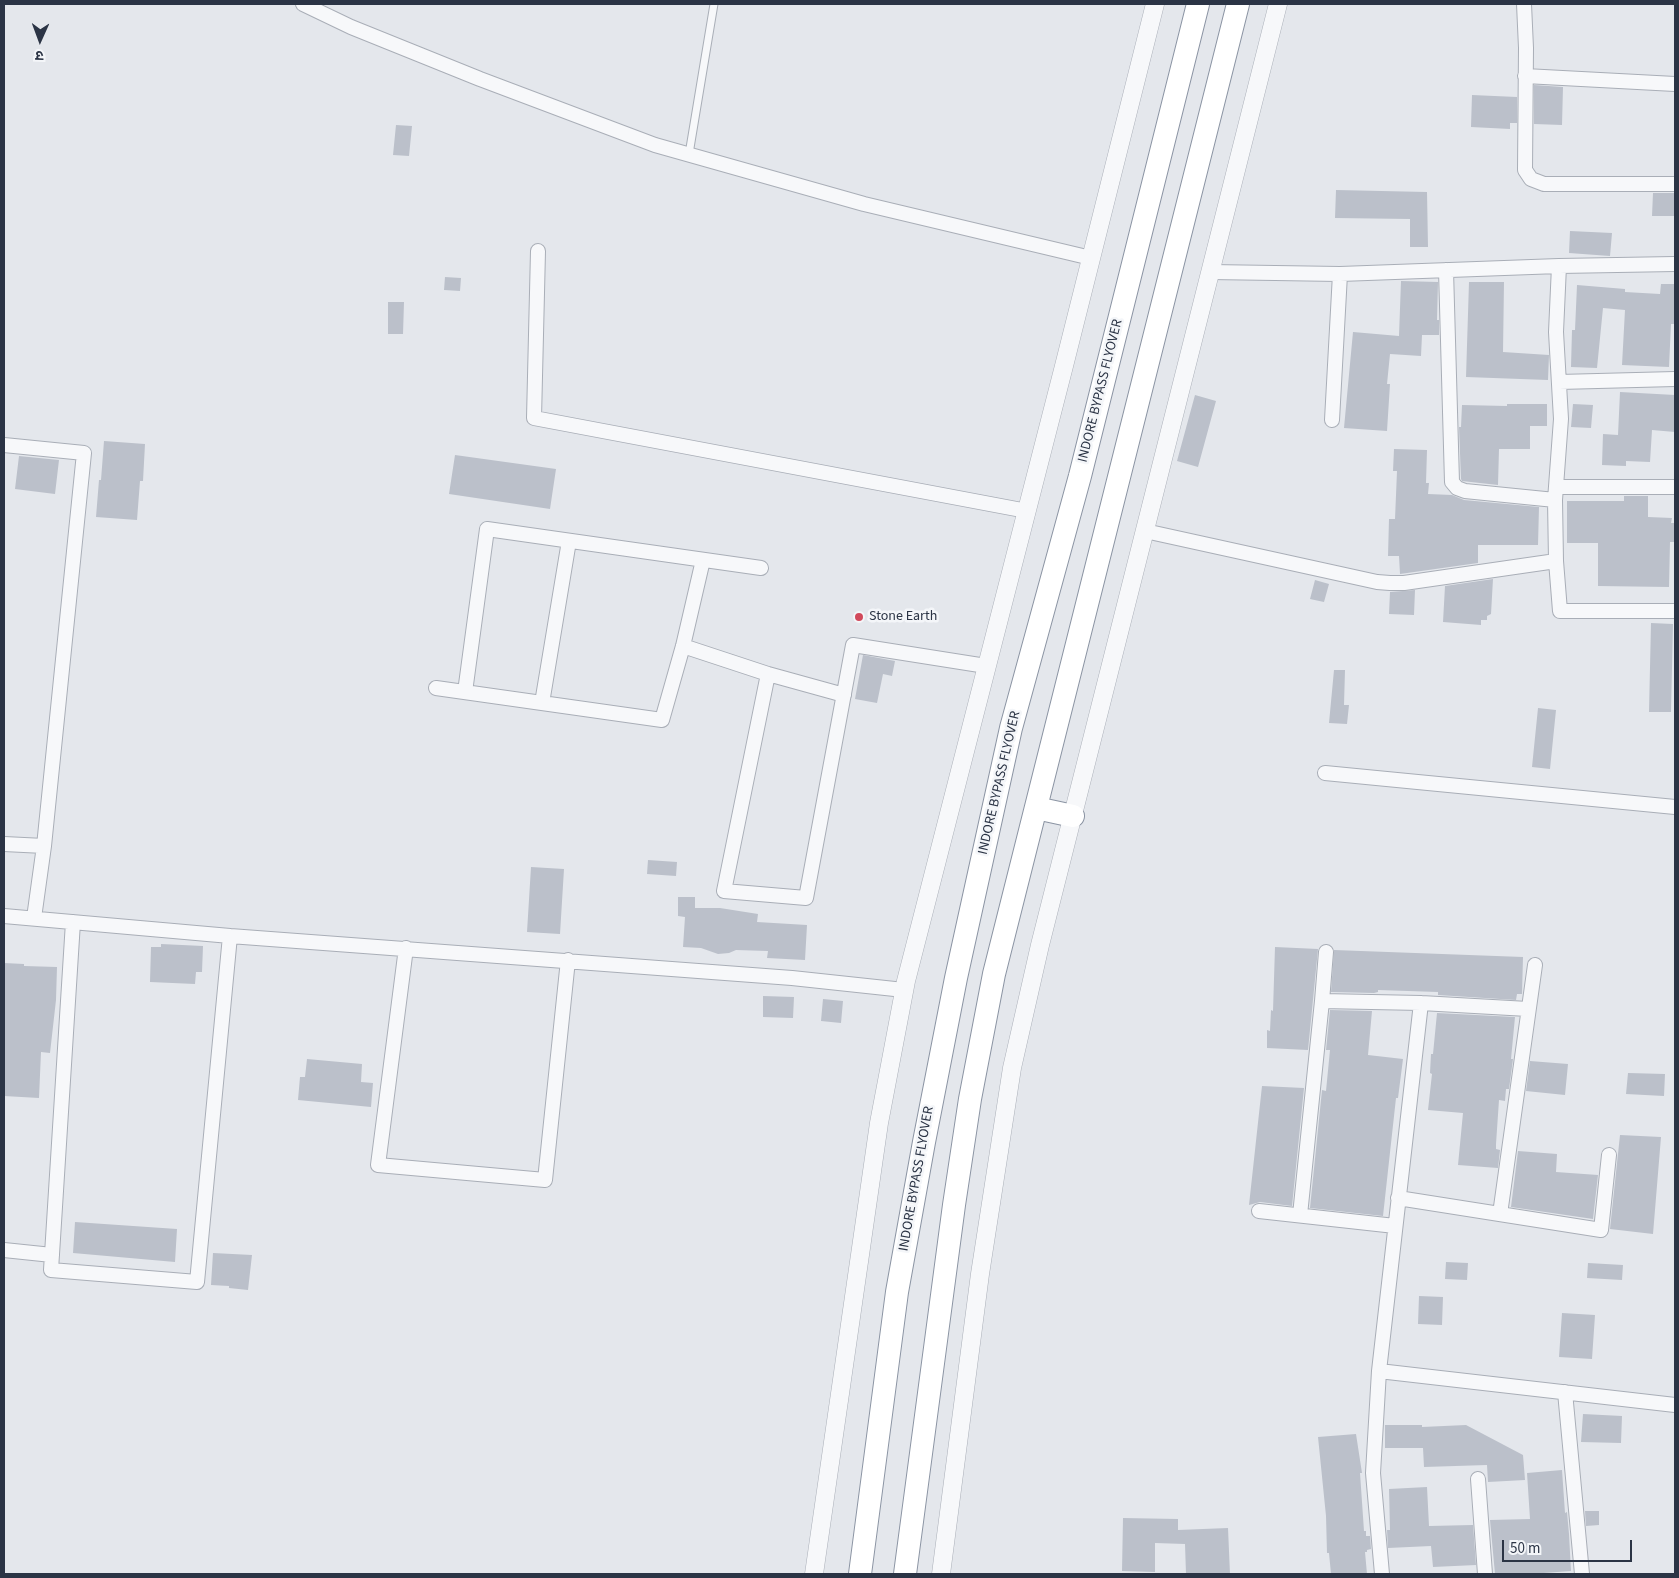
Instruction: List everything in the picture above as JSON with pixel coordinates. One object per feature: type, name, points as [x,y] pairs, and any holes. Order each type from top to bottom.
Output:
[{"type":"highway","name":"INDORE BYPASS FLYOVER","points":[[860,1574],[897,1292],[924,1142],[974,894],[1011,728],[1080,476],[1198,4]]},
{"type":"highway","points":[[905,1574],[952,1215],[994,974],[1238,4]]},
{"type":"highway","points":[[1036,808],[1072,816]]},
{"type":"street","points":[[303,4],[351,27],[480,79],[655,145],[864,204],[1091,258]]},
{"type":"street","points":[[814,1574],[879,1123],[904,990],[1155,4]]},
{"type":"street","points":[[941,1574],[980,1274],[1012,1068],[1072,816],[1278,4]]},
{"type":"street","points":[[1524,4],[1526,76],[1525,170],[1531,179],[1544,184],[1675,184]]},
{"type":"street","points":[[1526,76],[1675,84]]},
{"type":"street","points":[[538,251],[534,418],[1027,511]]},
{"type":"street","points":[[1210,272],[1340,274],[1675,264]]},
{"type":"street","points":[[1559,266],[1556,332],[1561,419],[1555,494],[1556,560],[1560,611],[1675,611]]},
{"type":"street","points":[[1446,270],[1452,482],[1457,488],[1465,491],[1555,494],[1675,487]]},
{"type":"street","points":[[1332,420],[1340,274]]},
{"type":"street","points":[[1559,382],[1675,379]]},
{"type":"street","points":[[4,445],[84,453],[44,846],[34,918]]},
{"type":"street","points":[[465,692],[487,529],[762,568]]},
{"type":"street","points":[[1145,531],[1377,582],[1390,583],[1404,583],[1556,560]]},
{"type":"street","points":[[542,703],[569,540]]},
{"type":"street","points":[[436,688],[662,720],[684,646],[703,560]]},
{"type":"street","points":[[768,674],[724,892],[806,898],[853,645],[986,666]]},
{"type":"street","points":[[684,646],[768,674],[844,695]]},
{"type":"street","points":[[1325,773],[1675,806]]},
{"type":"street","points":[[4,844],[44,846]]},
{"type":"street","points":[[4,916],[230,936],[792,978],[904,990]]},
{"type":"street","points":[[74,922],[51,1270],[197,1282],[230,936]]},
{"type":"street","points":[[406,948],[378,1165],[545,1180],[568,960]]},
{"type":"street","points":[[1300,1215],[1326,952]]},
{"type":"street","points":[[1500,1214],[1535,965]]},
{"type":"street","points":[[1322,1001],[1421,1003],[1528,1009]]},
{"type":"street","points":[[1382,1574],[1373,1473],[1379,1371],[1421,1003]]},
{"type":"street","points":[[1398,1198],[1601,1230],[1609,1155]]},
{"type":"street","points":[[1259,1211],[1395,1226]]},
{"type":"street","points":[[4,1250],[52,1254]]},
{"type":"street","points":[[1379,1371],[1675,1404]]},
{"type":"street","points":[[1566,1392],[1582,1574]]},
{"type":"street","points":[[1478,1479],[1485,1574]]},
{"type":"lane","points":[[689,154],[714,4]]},
{"type":"building","points":[[1534,85],[1563,87],[1562,125],[1534,124]]},
{"type":"building","points":[[1472,95],[1517,97],[1517,123],[1510,123],[1510,129],[1471,127]]},
{"type":"building","points":[[396,125],[412,126],[409,156],[393,155]]},
{"type":"building","points":[[1336,190],[1427,192],[1428,247],[1410,247],[1410,219],[1335,218]]},
{"type":"building","points":[[1653,193],[1675,193],[1675,216],[1652,216]]},
{"type":"building","points":[[1570,231],[1612,233],[1610,256],[1569,253]]},
{"type":"building","points":[[445,277],[461,278],[460,291],[444,290]]},
{"type":"building","points":[[1401,281],[1438,282],[1437,320],[1439,320],[1439,335],[1422,335],[1421,356],[1390,354],[1387,384],[1390,384],[1387,431],[1344,428],[1353,332],[1399,336]]},
{"type":"building","points":[[1469,282],[1504,282],[1503,352],[1549,355],[1548,380],[1466,377]]},
{"type":"building","points":[[1661,284],[1675,284],[1675,324],[1671,324],[1669,367],[1622,365],[1625,310],[1603,308],[1597,368],[1571,367],[1572,330],[1575,330],[1577,285],[1625,289],[1625,292],[1660,294]]},
{"type":"building","points":[[388,302],[404,302],[403,334],[388,334]]},
{"type":"building","points":[[1620,392],[1675,395],[1675,432],[1652,430],[1650,462],[1626,461],[1626,466],[1602,465],[1603,434],[1618,435]]},
{"type":"building","points":[[1195,395],[1216,401],[1198,467],[1177,461]]},
{"type":"building","points":[[1507,404],[1547,404],[1547,426],[1530,426],[1530,449],[1499,449],[1498,485],[1462,481],[1459,427],[1461,427],[1462,405],[1507,406]]},
{"type":"building","points":[[1573,404],[1593,405],[1591,428],[1571,427]]},
{"type":"building","points":[[104,441],[145,444],[143,481],[140,481],[137,520],[96,517]]},
{"type":"building","points":[[1394,449],[1427,450],[1426,483],[1429,483],[1428,494],[1452,495],[1464,500],[1539,507],[1538,545],[1478,545],[1478,563],[1400,574],[1399,556],[1388,556],[1389,519],[1395,519],[1397,471],[1393,471]]},
{"type":"building","points":[[455,455],[556,469],[550,509],[449,494]]},
{"type":"building","points":[[19,456],[59,460],[55,494],[15,489]]},
{"type":"building","points":[[1624,496],[1648,496],[1648,517],[1672,518],[1671,523],[1675,523],[1675,542],[1670,542],[1669,587],[1598,586],[1598,543],[1567,543],[1567,501],[1624,501]]},
{"type":"building","points":[[1493,579],[1491,614],[1487,616],[1487,620],[1481,620],[1481,625],[1443,622],[1445,586]]},
{"type":"building","points":[[1315,580],[1329,584],[1324,602],[1310,599]]},
{"type":"building","points":[[1415,590],[1414,615],[1389,614],[1390,592]]},
{"type":"building","points":[[1651,623],[1673,624],[1671,712],[1649,712]]},
{"type":"building","points":[[863,655],[895,661],[892,676],[883,674],[877,703],[855,699]]},
{"type":"building","points":[[1334,670],[1345,670],[1344,705],[1349,705],[1347,724],[1329,723]]},
{"type":"building","points":[[1538,708],[1556,710],[1550,769],[1532,767]]},
{"type":"building","points":[[648,860],[677,862],[676,876],[647,874]]},
{"type":"building","points":[[531,867],[564,869],[560,934],[527,932]]},
{"type":"building","points":[[678,897],[695,897],[695,908],[720,908],[758,914],[757,922],[807,925],[805,960],[767,958],[768,951],[736,950],[718,954],[701,948],[683,947],[685,917],[678,916]]},
{"type":"building","points":[[161,944],[203,946],[202,972],[196,972],[195,984],[150,982],[151,947],[161,947]]},
{"type":"building","points":[[1275,947],[1318,949],[1308,1050],[1267,1048],[1267,1030],[1270,1031],[1271,1010],[1273,1011]]},
{"type":"building","points":[[1334,950],[1523,957],[1522,994],[1517,994],[1516,1000],[1438,995],[1438,992],[1378,990],[1378,992],[1374,993],[1331,992]]},
{"type":"building","points":[[4,963],[57,967],[56,1000],[50,1053],[41,1052],[39,1098],[4,1096]]},
{"type":"building","points":[[763,996],[794,997],[793,1018],[763,1017]]},
{"type":"building","points":[[823,999],[843,1001],[841,1023],[821,1021]]},
{"type":"building","points":[[1330,1010],[1372,1011],[1368,1055],[1403,1059],[1398,1098],[1396,1098],[1383,1216],[1310,1208],[1322,1090],[1326,1091],[1330,1050],[1326,1050]]},
{"type":"building","points":[[1437,1013],[1515,1017],[1509,1089],[1506,1089],[1505,1101],[1499,1100],[1496,1144],[1496,1149],[1500,1150],[1498,1168],[1458,1165],[1463,1113],[1428,1110],[1432,1074],[1430,1073],[1431,1054],[1433,1054]]},
{"type":"building","points":[[307,1059],[362,1064],[361,1082],[373,1083],[371,1107],[298,1100],[300,1077],[305,1077]]},
{"type":"building","points":[[1530,1061],[1568,1064],[1565,1095],[1526,1091]]},
{"type":"building","points":[[1628,1073],[1665,1074],[1664,1096],[1626,1094]]},
{"type":"building","points":[[1262,1086],[1304,1088],[1292,1206],[1260,1202],[1249,1205]]},
{"type":"building","points":[[1620,1135],[1661,1137],[1653,1234],[1610,1229]]},
{"type":"building","points":[[1518,1151],[1557,1154],[1556,1172],[1598,1175],[1593,1219],[1511,1207]]},
{"type":"building","points":[[75,1222],[177,1229],[175,1262],[73,1253]]},
{"type":"building","points":[[213,1253],[252,1255],[248,1290],[211,1285]]},
{"type":"building","points":[[1446,1262],[1468,1263],[1467,1280],[1445,1279]]},
{"type":"building","points":[[1588,1263],[1623,1265],[1622,1280],[1587,1278]]},
{"type":"building","points":[[1419,1296],[1443,1297],[1442,1325],[1418,1324]]},
{"type":"building","points":[[1562,1313],[1595,1315],[1592,1359],[1559,1357]]},
{"type":"building","points":[[1583,1414],[1622,1416],[1621,1443],[1581,1442]]},
{"type":"building","points":[[1385,1425],[1422,1425],[1422,1427],[1466,1425],[1523,1455],[1525,1480],[1488,1482],[1487,1465],[1424,1467],[1423,1448],[1385,1448]]},
{"type":"building","points":[[1356,1434],[1362,1473],[1360,1473],[1364,1531],[1366,1531],[1366,1536],[1370,1536],[1371,1549],[1365,1552],[1367,1574],[1331,1574],[1329,1553],[1327,1553],[1326,1516],[1318,1437]]},
{"type":"building","points":[[1562,1470],[1571,1571],[1495,1574],[1490,1520],[1530,1519],[1527,1473]]},
{"type":"building","points":[[1427,1487],[1429,1526],[1473,1525],[1476,1565],[1433,1567],[1431,1546],[1388,1548],[1387,1530],[1390,1530],[1389,1489]]},
{"type":"building","points":[[1585,1511],[1599,1511],[1599,1525],[1586,1526]]},
{"type":"building","points":[[1123,1518],[1178,1519],[1178,1530],[1228,1528],[1230,1574],[1186,1574],[1185,1544],[1155,1543],[1155,1572],[1122,1571]]},
{"type":"place","name":"Stone Earth","points":[[859,617]]}]
